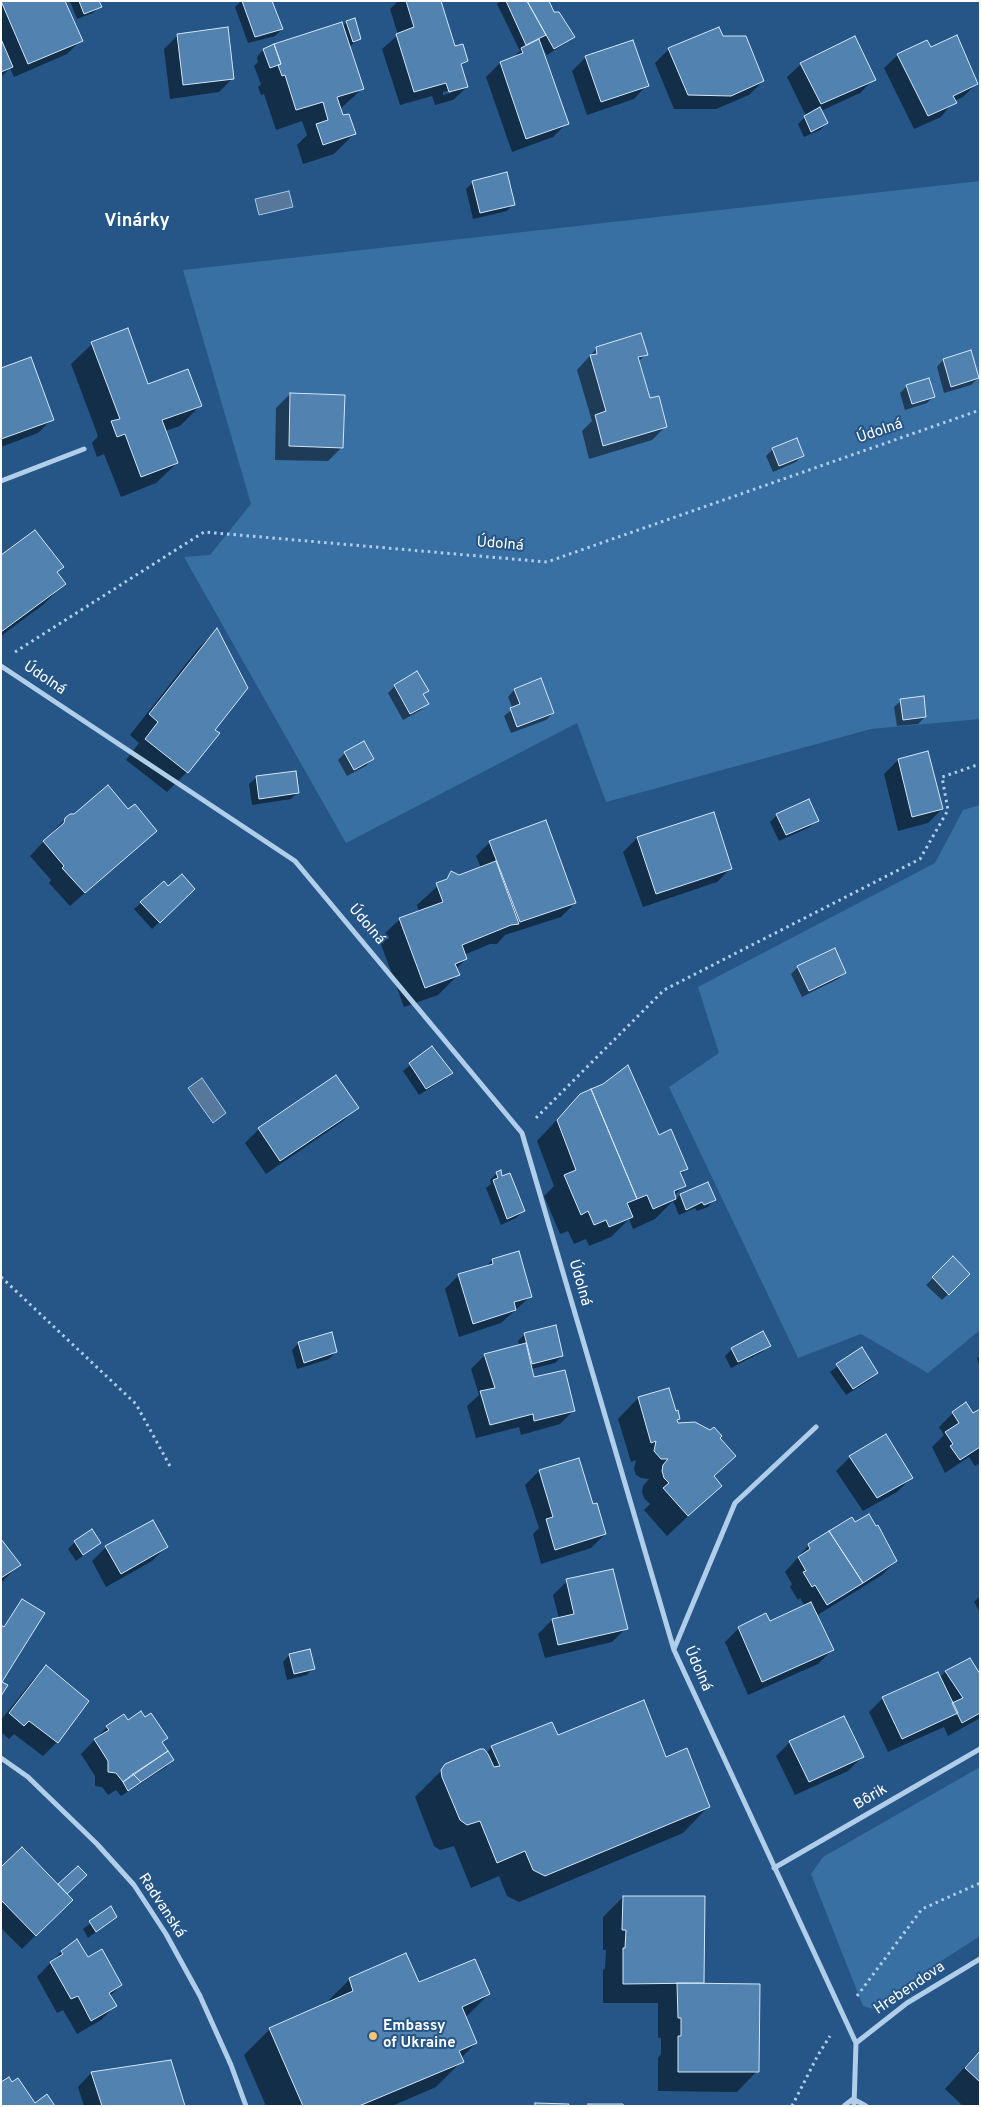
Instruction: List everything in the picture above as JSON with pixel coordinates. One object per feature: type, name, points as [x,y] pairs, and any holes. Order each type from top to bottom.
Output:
[{"type":"street","points":[[1,481],[84,449]]},
{"type":"street","name":"Údolná","points":[[1,666],[295,860],[522,1133],[674,1650],[856,2043],[854,2106]]},
{"type":"street","points":[[674,1650],[734,1503],[816,1427]]},
{"type":"street","name":"Bôrik","points":[[774,1868],[980,1749]]},
{"type":"street","name":"Radvanská","points":[[1,1758],[28,1778],[97,1844],[134,1885],[166,1934],[200,1996],[231,2065],[246,2106]]},
{"type":"street","name":"Hrebendova","points":[[856,2043],[907,2003],[980,1959]]},
{"type":"street","points":[[844,2106],[853,2099],[866,2106]]},
{"type":"path","name":"Údolná","points":[[9,656],[204,532],[547,562],[980,410]]},
{"type":"path","points":[[522,1133],[664,990],[920,860],[948,810],[942,777],[980,764]]},
{"type":"path","points":[[1,1277],[136,1404],[171,1468]]},
{"type":"path","points":[[792,2106],[818,2055],[843,2016],[922,1909],[980,1883]]},
{"type":"shaded area","points":[[980,181],[980,719],[871,729],[606,802],[577,723],[346,843],[184,557],[210,555],[251,504],[183,270]]},
{"type":"shaded area","points":[[289,191],[293,207],[259,215],[255,199]]},
{"type":"shaded area","points":[[980,805],[980,1330],[928,1373],[861,1334],[798,1358],[669,1087],[719,1053],[698,987],[935,863],[963,810]]},
{"type":"shaded area","points":[[202,1078],[226,1113],[213,1123],[188,1088]]},
{"type":"shaded area","points":[[980,1767],[980,1936],[873,2009],[863,2006],[811,1874],[823,1857]]},
{"type":"building","points":[[1,1],[65,1],[83,41],[28,64]]},
{"type":"building","points":[[79,1],[99,1],[102,7],[84,14]]},
{"type":"building","points":[[242,1],[272,1],[283,29],[255,37]]},
{"type":"building","points":[[406,1],[441,1],[455,46],[463,44],[468,61],[461,64],[468,87],[449,92],[446,83],[414,92],[396,34],[414,27]]},
{"type":"building","points":[[506,1],[527,1],[546,35],[526,45]]},
{"type":"building","points":[[527,1],[549,1],[554,12],[559,12],[575,37],[554,49]]},
{"type":"building","points":[[355,18],[361,39],[353,42],[346,21]]},
{"type":"building","points":[[342,22],[364,89],[337,97],[343,115],[349,114],[356,134],[323,145],[316,124],[328,120],[323,102],[296,110],[285,75],[282,76],[278,65],[281,64],[274,44]]},
{"type":"building","points":[[228,27],[234,79],[183,85],[177,34]]},
{"type":"building","points":[[719,27],[723,36],[746,36],[764,81],[731,96],[688,95],[668,48]]},
{"type":"building","points":[[957,35],[978,84],[953,96],[957,103],[928,116],[897,54],[927,40],[931,47]]},
{"type":"building","points":[[855,36],[876,80],[821,104],[800,63]]},
{"type":"building","points":[[1,39],[13,67],[1,72]]},
{"type":"building","points":[[539,39],[569,124],[526,139],[500,62],[523,53],[521,48]]},
{"type":"building","points":[[633,40],[649,86],[601,102],[585,56]]},
{"type":"building","points":[[274,44],[281,64],[270,68],[263,49]]},
{"type":"building","points":[[820,107],[828,123],[811,132],[804,116]]},
{"type":"building","points":[[507,172],[515,205],[480,213],[472,181]]},
{"type":"building","points":[[128,328],[148,384],[188,369],[202,406],[162,420],[178,463],[141,477],[125,434],[117,437],[111,421],[120,419],[91,342]]},
{"type":"building","points":[[641,333],[648,355],[638,357],[650,398],[659,396],[667,427],[603,446],[595,415],[606,411],[590,355],[597,354],[596,347]]},
{"type":"building","points":[[971,350],[979,378],[951,387],[943,359]]},
{"type":"building","points":[[31,357],[54,420],[1,439],[1,368]]},
{"type":"building","points":[[929,378],[935,397],[912,404],[906,385]]},
{"type":"building","points":[[290,393],[345,395],[343,448],[289,446]]},
{"type":"building","points":[[797,438],[804,456],[779,466],[772,448]]},
{"type":"building","points":[[35,530],[64,567],[57,572],[66,584],[1,632],[1,555]]},
{"type":"building","points":[[217,628],[248,688],[215,730],[220,733],[188,773],[145,739],[158,722],[149,714]]},
{"type":"building","points":[[417,671],[429,691],[423,694],[429,704],[410,714],[394,685]]},
{"type":"building","points":[[541,678],[554,713],[517,727],[510,708],[520,704],[514,689]]},
{"type":"building","points":[[924,696],[926,717],[903,720],[900,699]]},
{"type":"building","points":[[364,741],[374,759],[354,770],[344,752]]},
{"type":"building","points":[[928,751],[943,809],[912,817],[898,759]]},
{"type":"building","points":[[296,771],[299,793],[259,799],[256,776]]},
{"type":"building","points":[[108,785],[128,809],[135,804],[157,831],[85,893],[62,868],[64,866],[43,841],[64,823],[65,818],[70,814],[74,814]]},
{"type":"building","points":[[809,799],[819,821],[786,835],[776,814]]},
{"type":"building","points":[[714,812],[732,869],[656,894],[637,837]]},
{"type":"building","points":[[546,820],[576,903],[520,922],[489,841]]},
{"type":"building","points":[[496,861],[519,924],[511,925],[462,945],[467,959],[455,964],[460,975],[425,988],[399,918],[443,902],[436,883],[447,879],[451,871],[459,875]]},
{"type":"building","points":[[182,874],[195,889],[160,923],[140,902],[164,881],[168,886]]},
{"type":"building","points":[[835,948],[846,973],[809,991],[797,966]]},
{"type":"building","points":[[432,1046],[453,1073],[426,1089],[409,1063]]},
{"type":"building","points":[[628,1065],[659,1135],[671,1129],[688,1169],[680,1172],[686,1186],[674,1191],[676,1199],[653,1209],[647,1195],[637,1199],[591,1089],[603,1084]]},
{"type":"building","points":[[336,1075],[359,1108],[280,1161],[258,1128]]},
{"type":"building","points":[[591,1089],[637,1199],[627,1203],[633,1217],[609,1227],[606,1220],[594,1225],[588,1211],[581,1215],[564,1175],[576,1170],[557,1120],[580,1094]]},
{"type":"building","points":[[501,1170],[502,1176],[510,1173],[525,1211],[507,1219],[493,1180],[498,1178],[496,1172]]},
{"type":"building","points":[[708,1182],[716,1200],[704,1205],[702,1202],[686,1210],[680,1194]]},
{"type":"building","points":[[519,1251],[532,1297],[514,1302],[516,1310],[473,1324],[458,1274],[493,1264],[492,1259]]},
{"type":"building","points":[[953,1256],[970,1274],[949,1295],[932,1277]]},
{"type":"building","points":[[556,1325],[563,1356],[532,1364],[524,1333]]},
{"type":"building","points":[[763,1331],[771,1346],[738,1362],[731,1348]]},
{"type":"building","points":[[332,1332],[337,1352],[304,1363],[298,1342]]},
{"type":"building","points":[[526,1343],[534,1377],[565,1370],[575,1411],[534,1421],[533,1414],[490,1425],[480,1391],[495,1388],[484,1354]]},
{"type":"building","points":[[862,1347],[878,1373],[853,1389],[836,1364]]},
{"type":"building","points":[[669,1388],[676,1411],[678,1410],[680,1419],[677,1420],[678,1423],[695,1422],[710,1430],[714,1427],[722,1436],[720,1438],[736,1456],[714,1476],[722,1486],[688,1516],[663,1488],[669,1483],[664,1478],[662,1471],[663,1465],[668,1459],[661,1459],[654,1451],[656,1441],[651,1443],[638,1397]]},
{"type":"building","points":[[966,1402],[973,1413],[980,1409],[980,1447],[960,1460],[950,1446],[953,1444],[945,1432],[959,1423],[952,1412]]},
{"type":"building","points":[[886,1434],[913,1478],[877,1498],[849,1456]]},
{"type":"building","points":[[579,1458],[593,1504],[597,1503],[606,1534],[555,1550],[546,1519],[553,1517],[539,1470]]},
{"type":"building","points":[[869,1514],[876,1526],[878,1525],[897,1561],[863,1583],[829,1531],[852,1517],[855,1522]]},
{"type":"building","points":[[153,1520],[168,1547],[121,1574],[105,1546]]},
{"type":"building","points":[[92,1529],[101,1543],[83,1555],[74,1541]]},
{"type":"building","points":[[829,1531],[863,1583],[827,1605],[815,1585],[812,1587],[803,1572],[806,1571],[798,1557],[810,1549],[808,1544]]},
{"type":"building","points":[[1,1539],[21,1565],[1,1578]]},
{"type":"building","points":[[613,1569],[628,1629],[558,1645],[552,1619],[574,1614],[566,1579]]},
{"type":"building","points":[[22,1599],[45,1613],[2,1682],[8,1685],[1,1696],[1,1625],[4,1627]]},
{"type":"building","points":[[811,1602],[834,1650],[762,1682],[738,1627],[766,1613],[770,1621]]},
{"type":"building","points":[[310,1649],[315,1669],[294,1674],[289,1654]]},
{"type":"building","points":[[970,1658],[980,1674],[980,1713],[962,1723],[952,1703],[963,1698],[945,1671]]},
{"type":"building","points":[[46,1665],[89,1701],[58,1743],[29,1721],[24,1726],[9,1713]]},
{"type":"building","points":[[938,1672],[958,1713],[902,1739],[882,1697]]},
{"type":"building","points":[[644,1700],[666,1757],[687,1748],[710,1807],[545,1876],[533,1870],[525,1851],[497,1863],[480,1821],[467,1825],[460,1820],[442,1777],[441,1770],[445,1764],[484,1749],[494,1767],[500,1766],[491,1746],[552,1722],[558,1735]]},
{"type":"building","points":[[141,1711],[145,1717],[151,1713],[168,1738],[162,1742],[168,1751],[123,1782],[116,1773],[108,1772],[108,1761],[94,1739],[109,1730],[106,1726],[124,1714],[128,1720]]},
{"type":"building","points":[[844,1716],[864,1757],[809,1782],[789,1741]]},
{"type":"building","points":[[168,1751],[174,1760],[141,1782],[133,1774]]},
{"type":"building","points":[[133,1774],[141,1782],[128,1791],[123,1782]]},
{"type":"building","points":[[22,1847],[73,1900],[36,1936],[1,1900],[1,1867]]},
{"type":"building","points":[[78,1866],[87,1875],[67,1894],[58,1884]]},
{"type":"building","points":[[623,1896],[705,1896],[704,1983],[623,1984],[623,1948],[625,1948],[626,1930],[622,1930]]},
{"type":"building","points":[[111,1906],[117,1917],[96,1932],[89,1921]]},
{"type":"building","points":[[77,1939],[88,1957],[102,1949],[122,1985],[109,1993],[117,2006],[91,2021],[78,1996],[71,1999],[50,1962],[63,1954],[61,1951]]},
{"type":"building","name":"Embassy of Ukraine","points":[[406,1953],[419,1982],[475,1959],[490,1994],[462,2007],[477,2043],[459,2051],[464,2062],[359,2106],[303,2106],[269,2028],[353,1991],[349,1978]]},
{"type":"building","points":[[677,1983],[760,1984],[759,2072],[678,2072],[678,2036],[681,2036],[681,2018],[678,2018]]},
{"type":"building","points":[[980,2051],[980,2082],[965,2068]]},
{"type":"building","points":[[171,2060],[185,2106],[102,2106],[91,2072]]},
{"type":"building","points":[[9,2077],[12,2082],[18,2078],[35,2103],[47,2094],[55,2106],[1,2106],[1,2082]]},
{"type":"building","points":[[535,2103],[569,2104],[568,2106],[535,2106]]},
{"type":"building","points":[[588,2104],[623,2104],[623,2106],[588,2106]]},
{"type":"place","name":"Embassy of Ukraine","points":[[373,2036]]},
{"type":"district","name":"Vinárky","points":[[137,222]]}]
